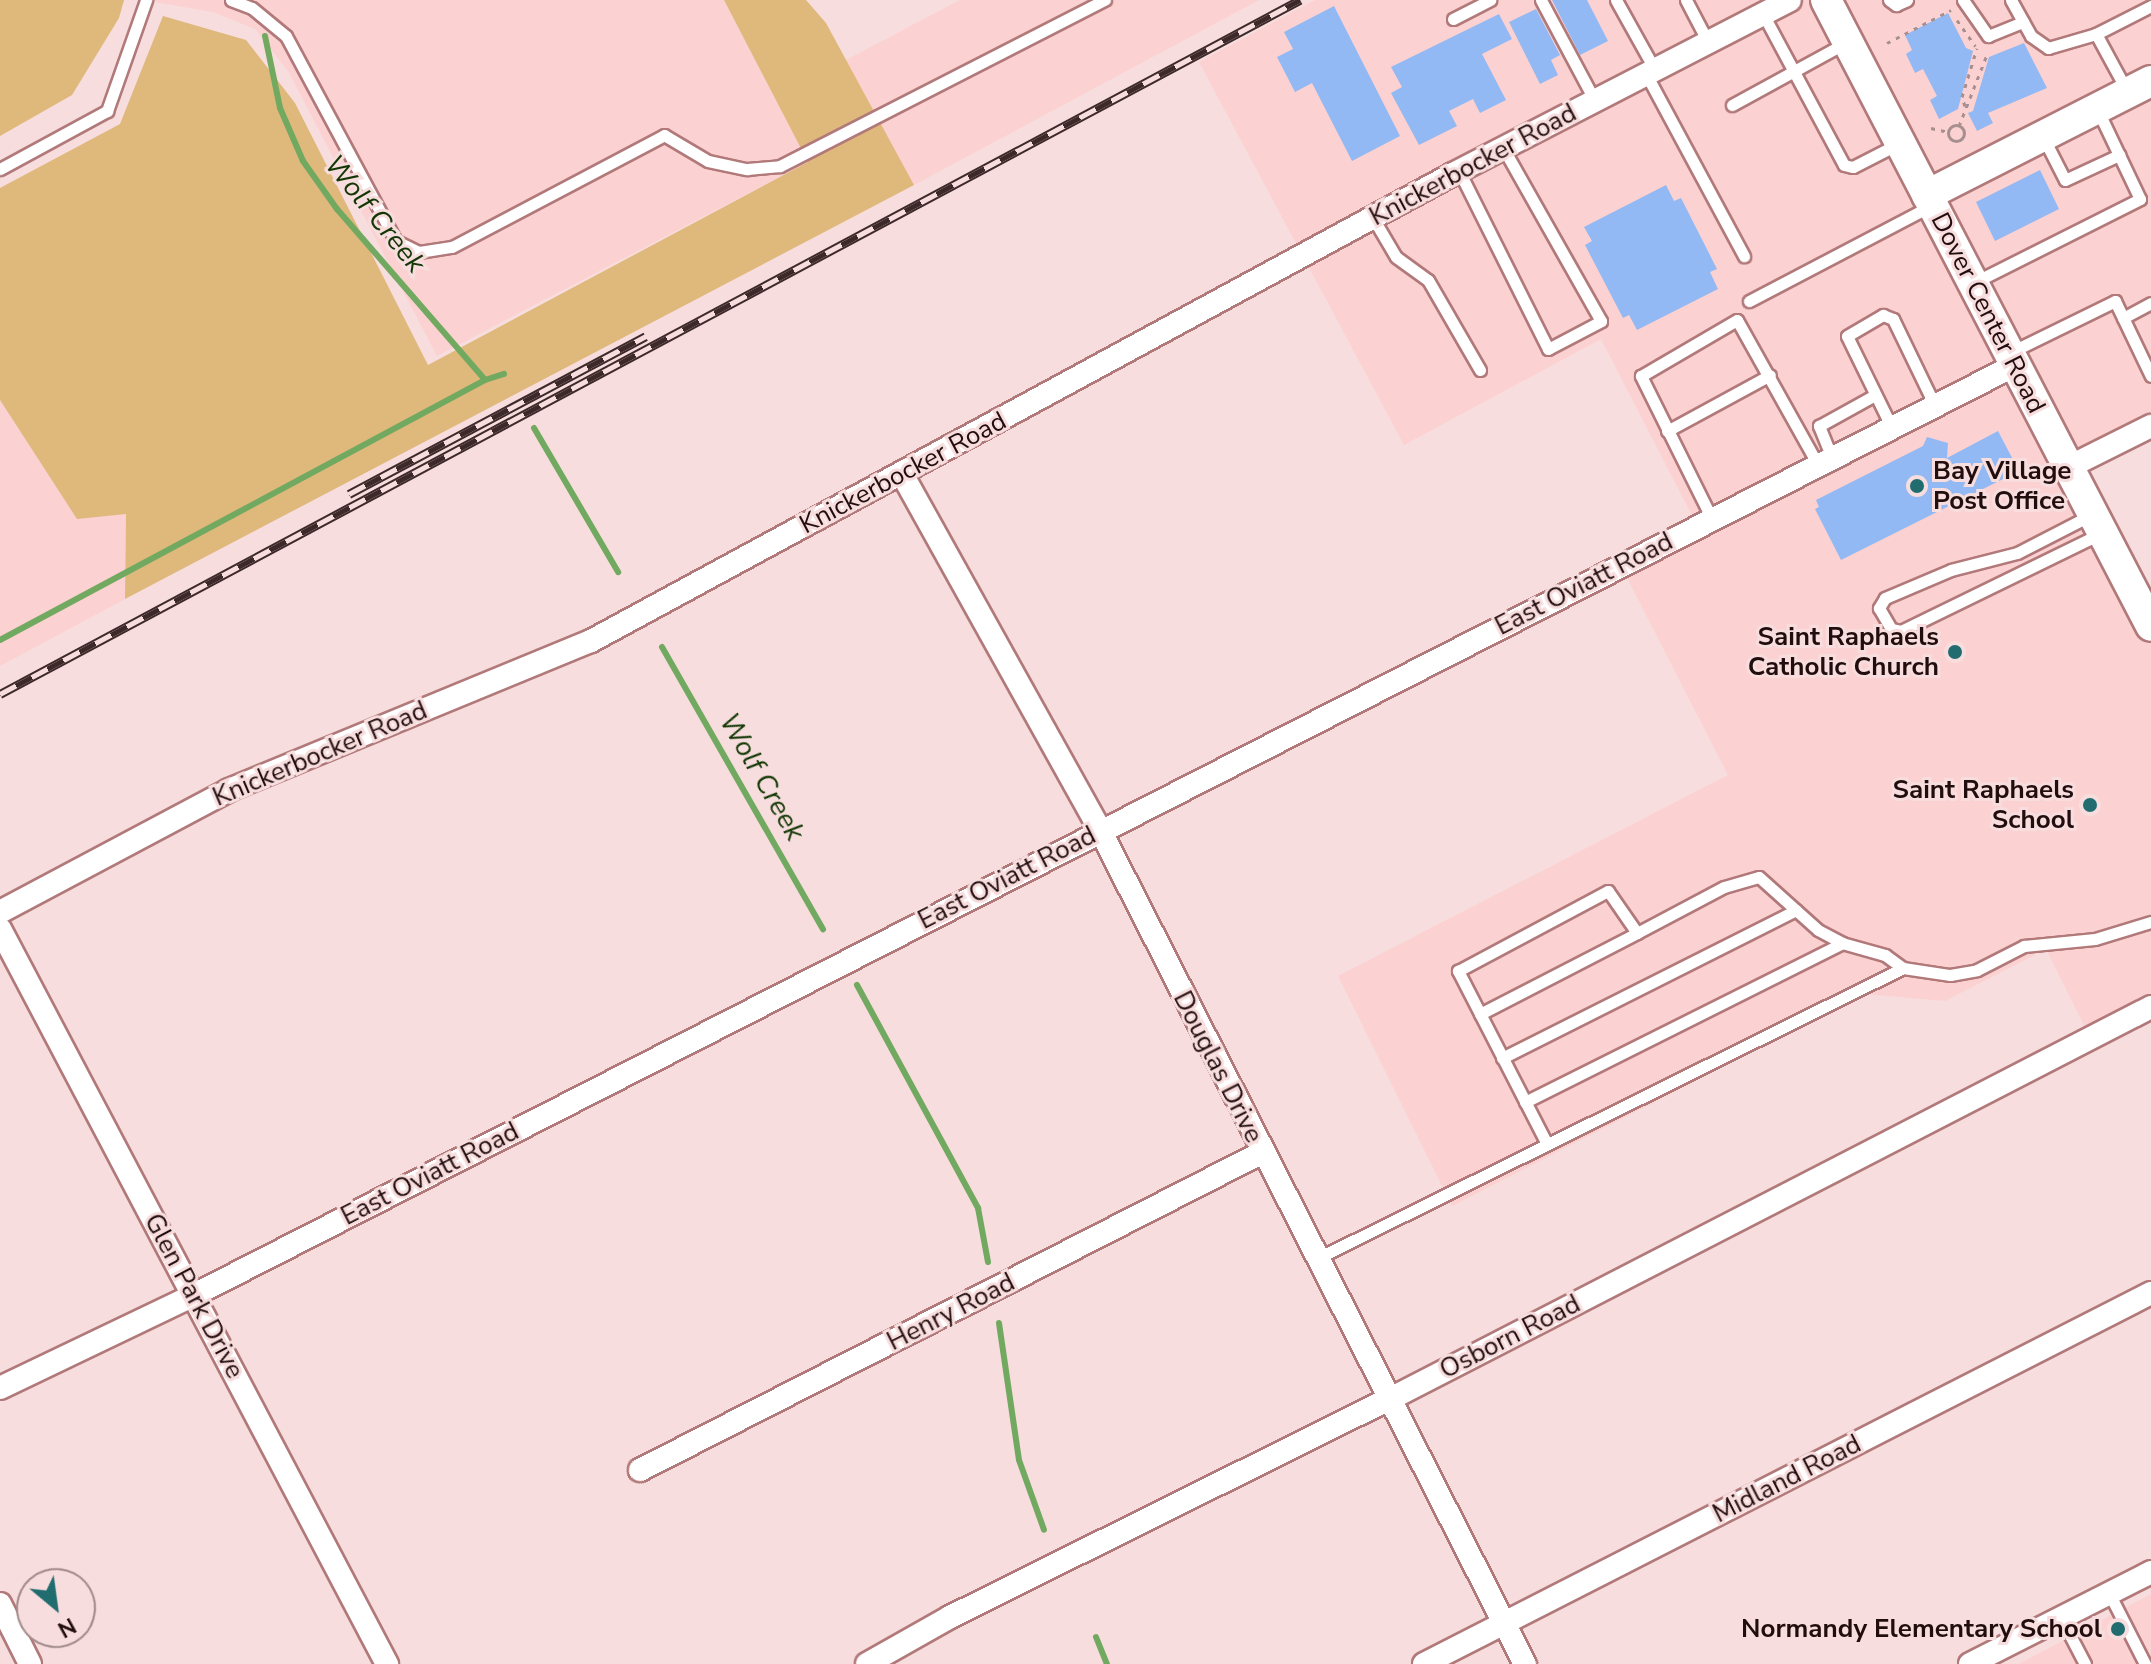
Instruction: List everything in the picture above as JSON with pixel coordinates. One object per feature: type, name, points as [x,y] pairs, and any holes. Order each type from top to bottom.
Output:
[{"type":"street","name":"Knickerbocker Road","points":[[0,912],[229,790],[591,641],[1459,171],[1790,0]]},
{"type":"street","name":"Dover Center Road","points":[[1826,0],[2010,360],[2151,626]]},
{"type":"street","points":[[1929,200],[2042,136],[2140,87]]},
{"type":"street","name":"East Oviatt Road","points":[[0,1388],[194,1295],[1892,428],[1935,406],[2010,360]]},
{"type":"street","points":[[2069,467],[2151,426]]},
{"type":"street","name":"Douglas Drive","points":[[902,474],[1100,830],[1261,1153],[1525,1664]]},
{"type":"street","name":"Glen Park Drive","points":[[0,929],[387,1664]]},
{"type":"street","name":"Osborn Road","points":[[867,1664],[950,1617],[1390,1399],[2151,1007]]},
{"type":"street","name":"Henry Road","points":[[640,1470],[1261,1153]]},
{"type":"street","name":"Midland Road","points":[[1424,1664],[2151,1293]]},
{"type":"street","points":[[1970,1664],[2151,1572]]},
{"type":"street","points":[[0,1604],[30,1664]]},
{"type":"lane","points":[[0,169],[107,111],[146,0]]},
{"type":"lane","points":[[231,0],[252,8],[286,36],[396,241],[419,252],[452,247],[664,135],[708,161],[747,169],[780,166],[1105,0]]},
{"type":"lane","points":[[1453,19],[1490,0]]},
{"type":"lane","points":[[1541,0],[1595,101]]},
{"type":"lane","points":[[1616,0],[1744,256]]},
{"type":"lane","points":[[1686,0],[1708,42]]},
{"type":"lane","points":[[1889,0],[1896,5],[1907,0]]},
{"type":"lane","points":[[1963,0],[1988,36],[2023,22]]},
{"type":"lane","points":[[2011,0],[2030,34],[2048,48],[2096,34],[2151,6]]},
{"type":"lane","points":[[2128,0],[2135,14]]},
{"type":"lane","points":[[1763,14],[1844,165],[1853,167],[1900,143]]},
{"type":"lane","points":[[2096,34],[2140,87]]},
{"type":"lane","points":[[1732,105],[1848,41]]},
{"type":"lane","points":[[1971,284],[2140,199],[2097,109]]},
{"type":"lane","points":[[2042,136],[2065,180],[2119,155]]},
{"type":"lane","points":[[1459,171],[1548,349],[1601,321],[1503,148]]},
{"type":"lane","points":[[1749,301],[1929,200]]},
{"type":"lane","points":[[1373,218],[1396,257],[1428,280],[1480,370]]},
{"type":"lane","points":[[2010,360],[2115,301],[2148,361],[2151,376]]},
{"type":"lane","points":[[2123,318],[2151,303]]},
{"type":"lane","points":[[1892,428],[1847,336],[1889,315],[1935,406]]},
{"type":"lane","points":[[1712,519],[1641,376],[1737,320],[1825,461]]},
{"type":"lane","points":[[1667,431],[1770,375]]},
{"type":"lane","points":[[1825,461],[1819,426],[1875,395]]},
{"type":"lane","points":[[2098,523],[1901,631],[1891,629],[1879,608],[1898,593],[1951,570],[2017,553],[2098,523]]},
{"type":"lane","points":[[1480,1014],[1724,887],[1759,877],[1796,910],[1842,943],[1885,955],[1903,968],[1950,975],[1977,970],[2024,946],[2095,939],[2151,922]]},
{"type":"lane","points":[[1547,1144],[1458,971],[1608,891],[1637,933]]},
{"type":"lane","points":[[1502,1058],[1796,910]]},
{"type":"lane","points":[[1525,1102],[1842,943]]},
{"type":"lane","points":[[1316,1259],[1903,968]]},
{"type":"lane","points":[[2109,1593],[2145,1664]]},
{"type":"lane","points":[[2061,1618],[2085,1664]]},
{"type":"path","points":[[1887,43],[1951,9],[1977,48],[1988,51],[2030,34]]},
{"type":"path","points":[[1963,138],[1959,126],[1965,106],[1962,97],[1977,48]]},
{"type":"path","points":[[1965,106],[1973,101],[1988,51]]},
{"type":"path","points":[[1969,73],[1980,77]]},
{"type":"path","points":[[1931,128],[1948,132],[1959,126]]},
{"type":"path","points":[[1948,132],[1952,141],[1963,138],[1973,141]]},
{"type":"shaded area","points":[[0,0],[124,0],[119,18],[72,95],[0,136]]},
{"type":"shaded area","points":[[143,0],[724,0],[808,162],[437,356],[288,71],[255,29],[213,12]]},
{"type":"shaded area","points":[[724,0],[806,0],[826,23],[914,185],[125,599],[126,514],[77,519],[0,400],[0,188],[120,124],[163,16],[246,40],[295,103],[428,365],[808,162]]},
{"type":"shaded area","points":[[960,0],[1259,0],[914,185],[846,60]]},
{"type":"shaded area","points":[[1315,0],[2151,0],[2151,411],[2077,450],[2151,591],[2151,993],[2085,1027],[2046,949],[1945,1001],[1865,994],[1452,1206],[1338,976],[1728,775],[1624,572],[1701,533],[1601,339],[1404,445],[1199,62]]},
{"type":"shaded area","points":[[0,400],[77,518],[126,513],[125,599],[0,666]]},
{"type":"shaded area","name":"Normandy Elementary School","points":[[2151,1594],[2151,1664],[2019,1664]]},
{"type":"building","points":[[1552,0],[1587,0],[1608,41],[1580,55]]},
{"type":"building","points":[[1334,6],[1400,136],[1352,161],[1312,83],[1295,92],[1277,57],[1293,49],[1284,32]]},
{"type":"building","points":[[1536,9],[1560,55],[1551,60],[1558,75],[1540,84],[1509,22]]},
{"type":"building","points":[[1948,13],[1966,48],[1973,51],[1958,109],[1939,119],[1930,100],[1937,96],[1923,69],[1915,73],[1906,54],[1912,50],[1905,35]]},
{"type":"building","points":[[1499,14],[1512,39],[1482,54],[1506,100],[1480,113],[1473,99],[1449,111],[1457,126],[1419,145],[1391,93],[1402,87],[1391,67]]},
{"type":"building","points":[[2024,43],[2047,88],[1988,113],[1993,123],[1977,131],[1968,113],[1973,111],[1989,57]]},
{"type":"building","points":[[2040,170],[2059,209],[1995,241],[1976,202]]},
{"type":"building","points":[[1666,185],[1674,201],[1681,198],[1717,269],[1710,272],[1718,289],[1637,330],[1629,315],[1623,318],[1585,245],[1592,241],[1584,227]]},
{"type":"building","name":"Bay Village Post Office","points":[[1998,431],[2019,471],[1841,560],[1815,509],[1819,507],[1816,500],[1923,446],[1927,437],[1948,443],[1947,458]]},
{"type":"waterway","name":"Wolf Creek","points":[[265,36],[280,108],[303,161],[337,209],[485,380],[504,374]]},
{"type":"waterway","points":[[0,640],[485,380]]},
{"type":"waterway","name":"Wolf Creek","points":[[534,428],[618,572]]},
{"type":"waterway","name":"Wolf Creek","points":[[662,647],[823,929]]},
{"type":"waterway","name":"Wolf Creek","points":[[857,985],[978,1208],[988,1262]]},
{"type":"waterway","name":"Wolf Creek","points":[[999,1323],[1019,1460],[1044,1530]]},
{"type":"waterway","name":"Wolf Creek","points":[[1096,1637],[1107,1664]]},
{"type":"railway","points":[[0,694],[1300,0]]},
{"type":"railway","points":[[349,494],[646,336]]},
{"type":"place","name":"Bay Village Post Office","points":[[1917,486]]},
{"type":"place","name":"Saint Raphaels Catholic Church","points":[[1955,652]]},
{"type":"place","name":"Saint Raphaels School","points":[[2090,805]]},
{"type":"place","name":"Normandy Elementary School","points":[[2118,1629]]}]
